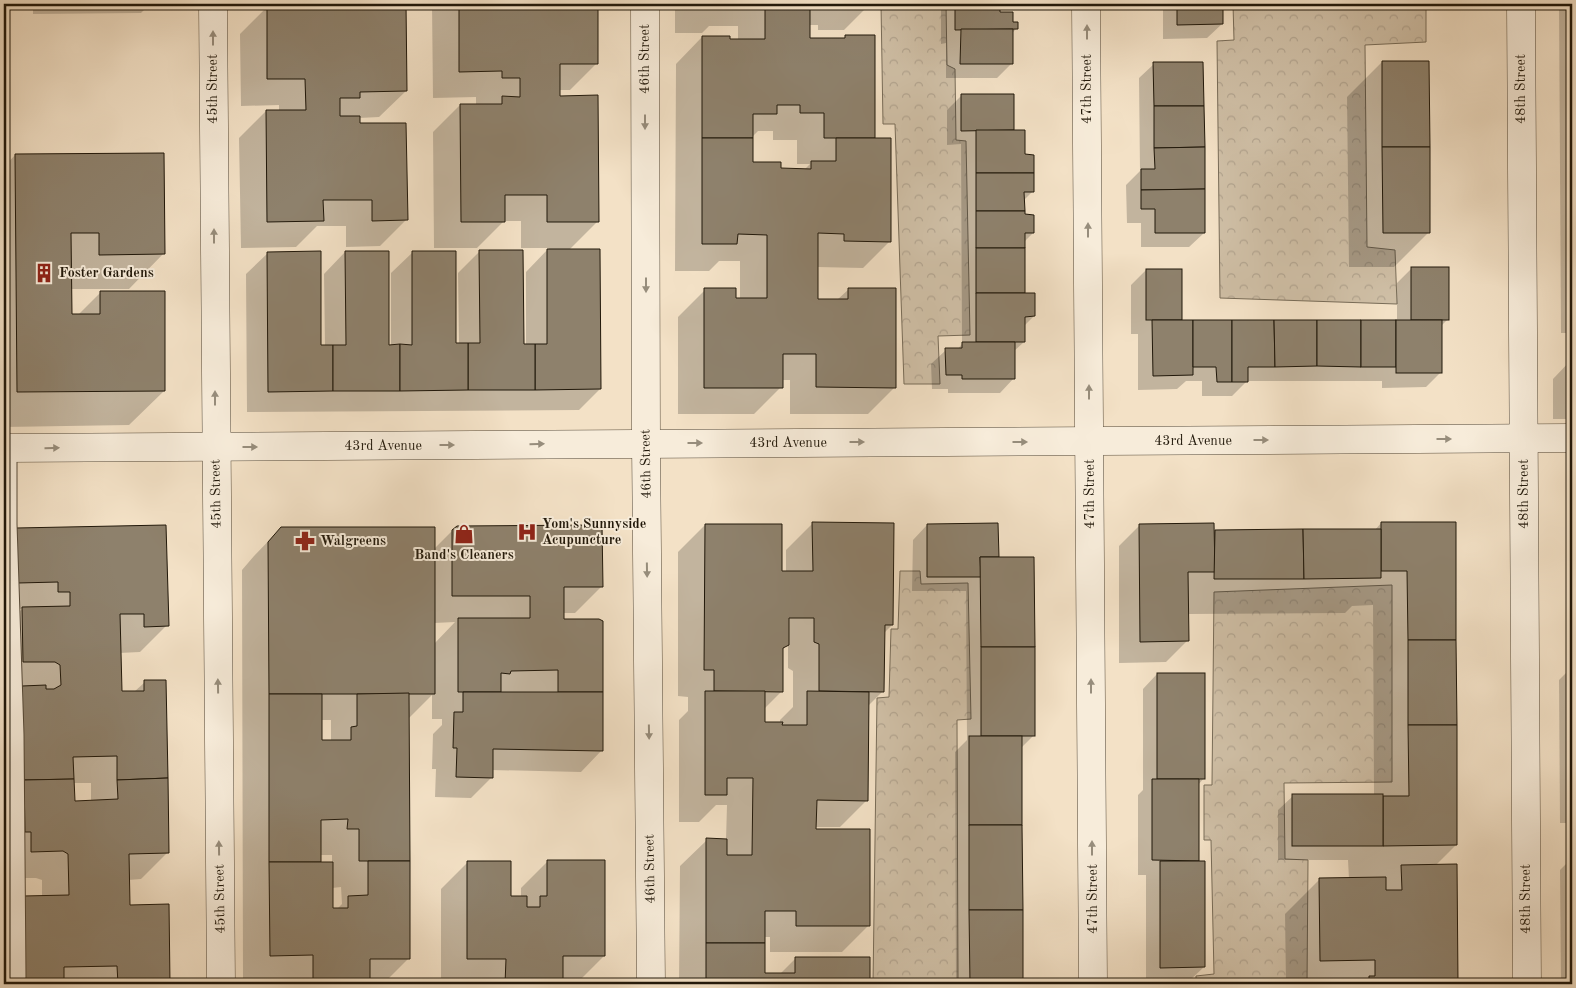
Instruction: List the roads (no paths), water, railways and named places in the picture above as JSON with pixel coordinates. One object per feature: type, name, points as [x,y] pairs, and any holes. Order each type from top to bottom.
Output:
[{"type":"street","name":"45th Street","points":[[213,4],[215,447],[221,984]]},
{"type":"street","name":"46th Street","points":[[645,4],[646,444],[651,984]]},
{"type":"street","name":"47th Street","points":[[1086,4],[1094,984]]},
{"type":"street","name":"48th Street","points":[[1521,4],[1527,984]]},
{"type":"street","name":"43rd Avenue","points":[[5,448],[1572,438]]},
{"type":"lane","points":[[5,448],[12,734],[15,977]]},
{"type":"place","name":"Foster Gardens","points":[[44,273]]},
{"type":"place","name":"Yom's Sunnyside Acupuncture","points":[[527,532]]},
{"type":"place","name":"Band's Cleaners","points":[[464,534]]},
{"type":"place","name":"Walgreens","points":[[305,541]]}]
